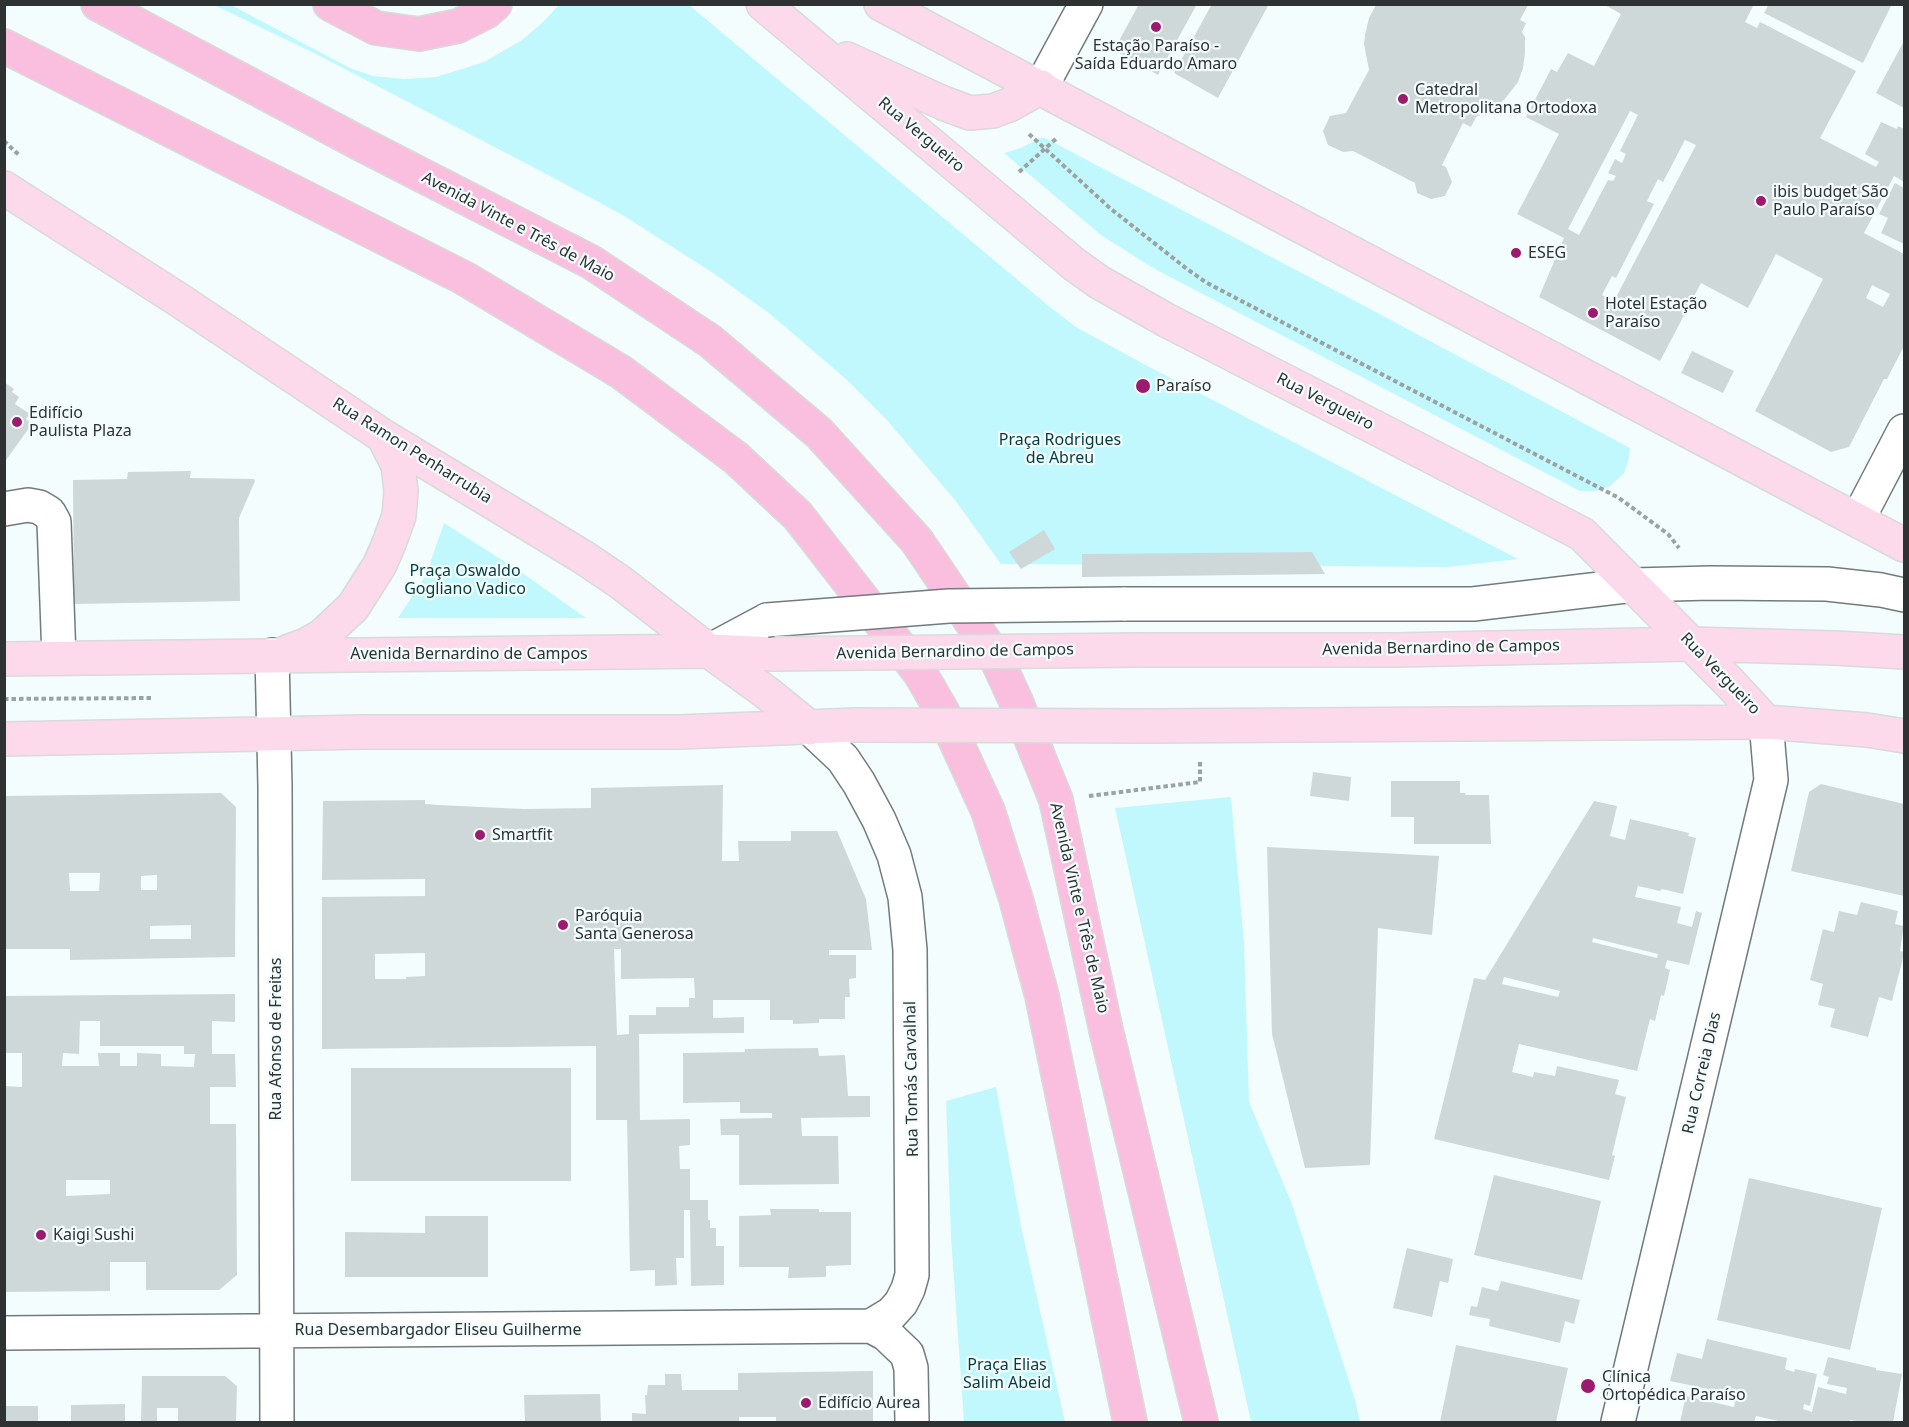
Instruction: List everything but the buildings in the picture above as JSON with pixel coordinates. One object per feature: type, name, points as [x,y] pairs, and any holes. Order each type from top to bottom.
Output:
[{"type":"highway","name":"Avenida Vinte e Três de Maio","points":[[98,4],[361,144],[591,262],[710,341],[819,433],[917,541],[997,660],[1056,800],[1106,1030],[1201,1422]]},
{"type":"highway","points":[[330,4],[376,28],[419,34],[458,26],[486,12],[495,4]]},
{"type":"highway","points":[[4,46],[464,278],[621,372],[736,458],[798,516],[920,673],[942,711],[988,811],[1016,898],[1042,996],[1130,1422]]},
{"type":"main road","name":"Rua Vergueiro","points":[[763,4],[1075,265],[1099,282],[1166,320],[1582,534],[1766,722],[1867,730],[1905,736]]},
{"type":"main road","points":[[881,4],[1905,544]]},
{"type":"main road","points":[[809,41],[943,103],[970,113],[993,111],[1041,87]]},
{"type":"main road","name":"Rua Ramon Penharrubia","points":[[4,188],[176,298],[383,436],[583,557],[620,582],[810,728]]},
{"type":"main road","points":[[272,655],[294,650],[322,636],[353,607],[379,566],[399,516],[401,491],[398,465],[383,436]]},
{"type":"main road","name":"Avenida Bernardino de Campos","points":[[4,659],[709,651],[775,654],[1396,650],[1691,644],[1905,652]]},
{"type":"main road","points":[[4,739],[275,734],[680,732],[856,725],[1198,727],[1766,722]]},
{"type":"street","points":[[1041,87],[1086,4]]},
{"type":"street","points":[[1858,519],[1905,430]]},
{"type":"street","points":[[4,509],[28,505],[39,507],[49,513],[54,522],[58,658]]},
{"type":"street","points":[[709,651],[767,620],[948,606],[1473,604],[1634,585],[1773,582],[1827,584],[1905,595]]},
{"type":"street","name":"Rua Afonso de Freitas","points":[[272,655],[275,734],[277,1422]]},
{"type":"street","name":"Rua Correia Dias","points":[[1618,1422],[1771,780],[1766,722]]},
{"type":"street","name":"Rua Tomás Carvalhal","points":[[810,728],[843,759],[859,783],[879,820],[894,855],[905,897],[910,950],[912,1275],[901,1303],[891,1314],[871,1326]]},
{"type":"street","points":[[871,1326],[886,1334],[907,1354],[911,1368],[912,1422]]},
{"type":"street","name":"Rua Desembargador Eliseu Guilherme","points":[[4,1333],[871,1326]]},
{"type":"path","points":[[1024,129],[1111,209],[1207,283],[1619,498],[1668,534],[1680,549]]},
{"type":"path","points":[[1012,178],[1060,134]]},
{"type":"path","points":[[1056,800],[1200,782],[1198,727]]},
{"type":"green space","name":"Praça Rodrigues de Abreu","points":[[214,5],[231,5],[350,68],[373,76],[405,79],[436,77],[484,62],[522,40],[559,5],[689,5],[1076,327],[1518,559],[1447,567],[1001,564],[955,500],[886,419],[846,379],[770,314],[716,275],[626,217],[552,177],[316,54]]},
{"type":"green space","points":[[1040,138],[1045,138],[1630,448],[1624,473],[1609,487],[1595,491],[1580,491],[1153,268],[1101,235],[1004,153],[1021,148]]},
{"type":"green space","name":"Praça Oswaldo Gogliano Vadico","points":[[444,523],[521,572],[586,618],[398,618],[426,575]]},
{"type":"green space","points":[[1231,797],[1244,943],[1249,1102],[1292,1204],[1360,1422],[1251,1422],[1115,808]]},
{"type":"green space","name":"Praça Elias Salim Abeid","points":[[996,1087],[1021,1226],[1065,1422],[964,1422],[951,1237],[946,1101]]},
{"type":"place","name":"Estação Paraíso - Saída Eduardo Amaro","points":[[1156,27]]},
{"type":"place","name":"Catedral Metropolitana Ortodoxa","points":[[1403,99]]},
{"type":"place","name":"ibis budget São Paulo Paraíso","points":[[1761,201]]},
{"type":"place","name":"ESEG","points":[[1516,253]]},
{"type":"place","name":"Hotel Estação Paraíso","points":[[1593,313]]},
{"type":"place","name":"Paraíso","points":[[1143,386]]},
{"type":"place","name":"Edifício Paulista Plaza","points":[[17,422]]},
{"type":"place","name":"Smartfit","points":[[480,835]]},
{"type":"place","name":"Paróquia Santa Generosa","points":[[563,925]]},
{"type":"place","name":"Kaigi Sushi","points":[[41,1235]]},
{"type":"place","name":"Clínica Ortopédica Paraíso","points":[[1588,1386]]},
{"type":"place","name":"Edifício Aurea","points":[[806,1403]]}]
